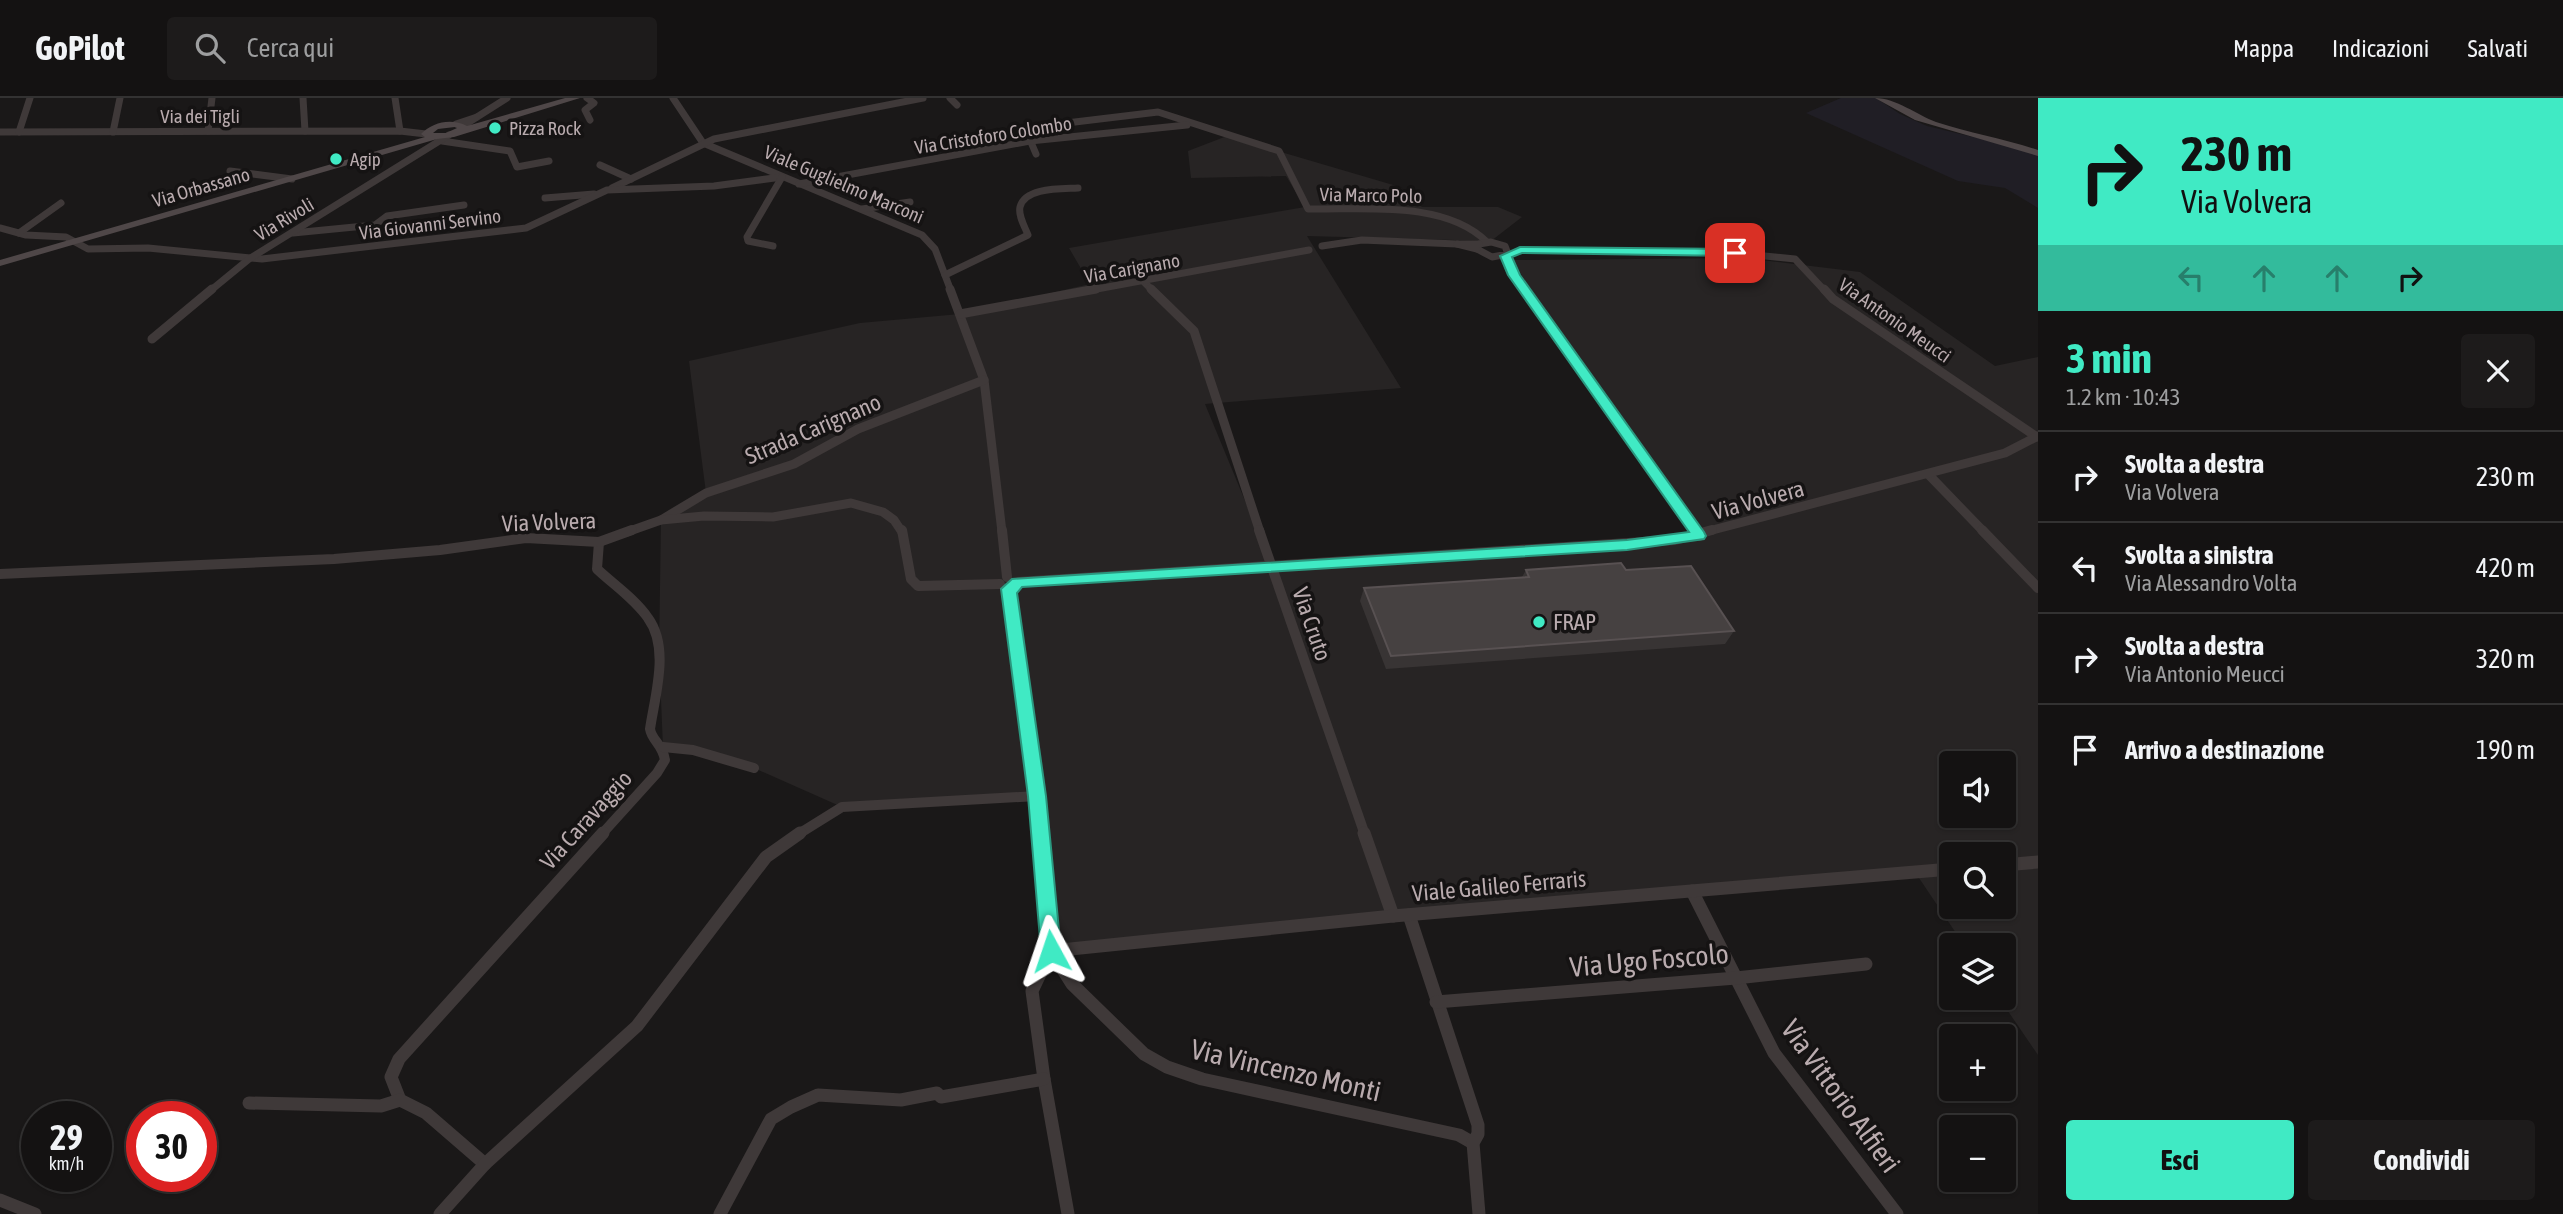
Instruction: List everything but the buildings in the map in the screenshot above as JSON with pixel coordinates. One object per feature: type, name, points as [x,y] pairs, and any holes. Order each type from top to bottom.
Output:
[{"type":"main road","name":"Via Orbassano","points":[[0,263],[411,145],[444,132],[575,98]]},
{"type":"main road","points":[[1880,98],[1898,110],[1935,126],[2038,153]]},
{"type":"street","points":[[19,132],[30,98]]},
{"type":"street","points":[[113,132],[120,98]]},
{"type":"street","points":[[208,131],[212,98]]},
{"type":"street","points":[[303,98],[305,131]]},
{"type":"street","points":[[395,98],[400,131]]},
{"type":"street","name":"Via Rivoli","points":[[152,339],[249,259],[293,233],[444,132],[477,117],[507,98]]},
{"type":"street","points":[[587,98],[594,103],[584,110],[590,120]]},
{"type":"street","points":[[607,190],[703,143],[923,98]]},
{"type":"street","points":[[950,98],[957,104]]},
{"type":"street","points":[[673,99],[703,143]]},
{"type":"street","name":"Via Marco Polo","points":[[1030,141],[1025,128],[1153,112],[1279,151],[1308,209],[1431,212],[1478,233],[1481,245]]},
{"type":"street","name":"Via Cristoforo Colombo","points":[[799,184],[1030,141],[1193,124]]},
{"type":"street","name":"Via dei Tigli","points":[[400,131],[444,132]]},
{"type":"street","name":"Via dei Tigli","points":[[0,132],[444,132]]},
{"type":"street","points":[[444,132],[453,141],[510,151],[517,167],[549,161]]},
{"type":"street","points":[[1030,141],[1036,154]]},
{"type":"street","name":"Viale Guglielmo Marconi","points":[[703,143],[922,235],[935,249],[985,380],[1037,796],[1051,951]]},
{"type":"street","points":[[600,165],[631,179]]},
{"type":"street","points":[[230,171],[292,179]]},
{"type":"street","points":[[773,246],[748,241],[747,237],[782,177]]},
{"type":"street","name":"Via Giovanni Servino","points":[[0,228],[19,233],[66,237],[88,249],[148,248],[249,259],[526,228],[607,190],[715,186],[782,177]]},
{"type":"street","points":[[945,275],[1028,235],[1019,210],[1020,204],[1028,198],[1046,190],[1077,188]]},
{"type":"street","points":[[545,198],[597,195]]},
{"type":"street","points":[[859,209],[910,202]]},
{"type":"street","points":[[19,233],[61,204]]},
{"type":"street","points":[[293,233],[375,225],[387,216],[464,205]]},
{"type":"street","points":[[1322,246],[1362,240],[1481,245],[1507,255],[1699,536]]},
{"type":"street","points":[[1481,245],[1492,257],[1507,255]]},
{"type":"street","name":"Via Carignano","points":[[960,314],[1309,250]]},
{"type":"street","name":"Via Antonio Meucci","points":[[1507,255],[1520,250],[1735,253],[1795,259],[1833,299],[2037,436]]},
{"type":"street","name":"Via Cruto","points":[[1144,282],[1194,331],[1271,566],[1393,916]]},
{"type":"street","name":"Strada Carignano","points":[[661,520],[706,493],[794,464],[858,429],[985,380]]},
{"type":"street","name":"Via Volvera","points":[[0,573],[334,559],[526,538],[599,542],[661,520],[704,516],[773,517],[856,504],[889,515],[902,530],[911,579],[918,586],[1009,583],[1627,545],[1699,536],[2005,453],[2037,436]]},
{"type":"street","points":[[1928,474],[2038,588]]},
{"type":"street","points":[[599,542],[597,569],[651,621],[656,636],[659,653],[651,735],[663,747],[693,750],[754,768]]},
{"type":"street","name":"Via Caravaggio","points":[[400,1100],[391,1077],[399,1059],[657,773],[665,760],[663,747]]},
{"type":"street","points":[[440,1214],[485,1164],[637,1026],[766,857],[782,844],[842,807],[1037,796]]},
{"type":"street","points":[[2016,864],[2038,862]]},
{"type":"street","name":"Viale Galileo Ferraris","points":[[1051,951],[1393,916],[1939,870]]},
{"type":"street","name":"Via Vittorio Alfieri","points":[[1692,891],[1774,1053],[1897,1214]]},
{"type":"street","points":[[1409,915],[1478,1125],[1478,1134],[1473,1143],[1479,1214]]},
{"type":"street","points":[[1051,951],[1032,990],[1044,1079],[1068,1214]]},
{"type":"street","name":"Via Vincenzo Monti","points":[[1051,951],[1072,984],[1108,1021],[1144,1054],[1167,1067],[1202,1079],[1459,1135],[1473,1143]]},
{"type":"street","name":"Via Ugo Foscolo","points":[[1436,1002],[1736,978],[1866,964]]},
{"type":"street","points":[[720,1214],[771,1119],[818,1095],[901,1100],[937,1093],[941,1097],[1044,1079]]},
{"type":"street","points":[[248,1103],[381,1106],[400,1100],[426,1113],[485,1164]]},
{"type":"street","points":[[0,1200],[35,1214]]},
{"type":"shaded area","points":[[1841,98],[1876,98],[1900,114],[1927,126],[2038,155],[2038,208],[2005,188],[1958,181],[1806,113]]},
{"type":"shaded area","points":[[1227,136],[1400,187],[1422,207],[1498,207],[1522,217],[1491,241],[1307,236],[1401,388],[1205,404],[1272,566],[1699,535],[1523,278],[1514,260],[1744,258],[1860,272],[1995,366],[2038,357],[2038,1055],[2007,1010],[2016,1010],[2016,933],[1956,933],[1947,919],[2016,919],[2016,842],[1939,842],[1939,908],[1915,872],[1051,951],[1037,796],[842,807],[754,768],[663,747],[659,653],[661,520],[706,493],[689,361],[860,323],[960,314],[1090,284],[1069,248],[1305,207],[1286,176],[1191,178],[1188,151]]},
{"type":"place","name":"Pizza Rock","points":[[495,128]]},
{"type":"place","name":"Agip","points":[[336,159]]},
{"type":"place","name":"FRAP","points":[[1539,622]]},
{"type":"route","points":[[1051,951],[1037,796],[1009,589],[1014,588],[1018,582],[1627,545],[1699,536],[1514,275],[1506,256],[1520,250],[1735,253]]}]
